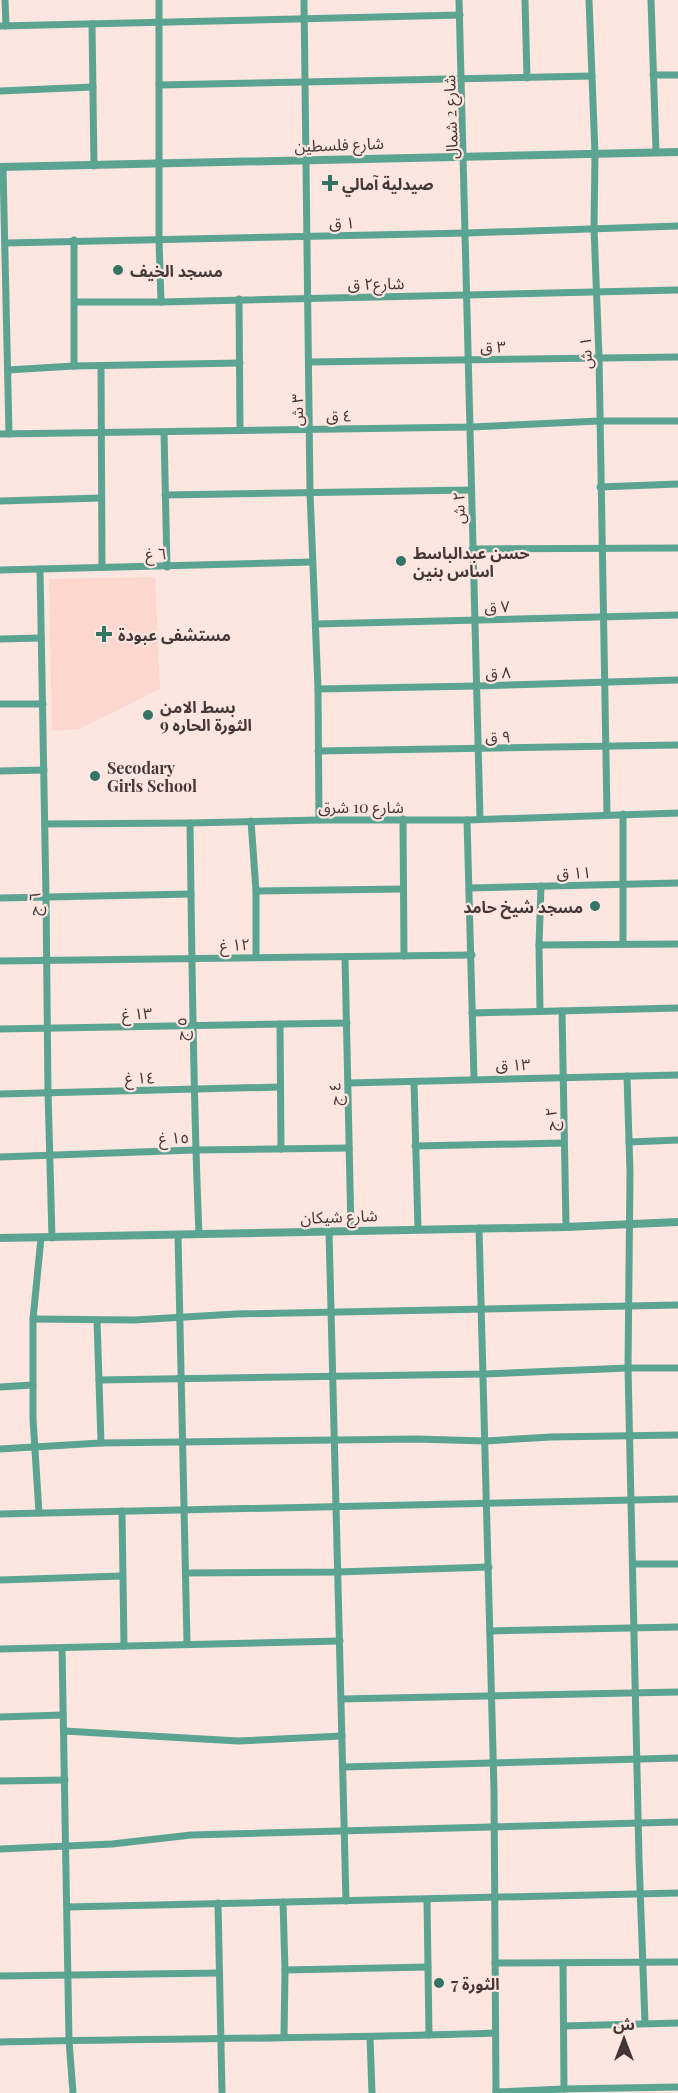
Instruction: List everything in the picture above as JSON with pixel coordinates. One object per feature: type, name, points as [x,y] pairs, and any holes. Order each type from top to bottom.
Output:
[{"type":"street","points":[[5,0],[3,26],[460,15]]},
{"type":"street","points":[[159,0],[161,302]]},
{"type":"street","name":"٣ ش","points":[[304,0],[310,493],[318,689],[319,820]]},
{"type":"street","name":"شارع 2 شمال","points":[[459,0],[467,233]]},
{"type":"street","points":[[525,0],[527,78]]},
{"type":"street","points":[[589,0],[595,154]]},
{"type":"street","points":[[651,0],[656,152]]},
{"type":"street","points":[[92,24],[94,166]]},
{"type":"street","points":[[653,75],[678,75]]},
{"type":"street","points":[[159,85],[592,76]]},
{"type":"street","points":[[0,91],[93,87]]},
{"type":"street","name":"شارع فلسطين","points":[[1,167],[678,152]]},
{"type":"street","name":"١ ش","points":[[595,154],[594,228],[599,357],[607,815]]},
{"type":"street","points":[[1,167],[6,243],[4,312],[9,434]]},
{"type":"street","name":"١ ق","points":[[6,243],[678,226]]},
{"type":"street","name":"٢ ش","points":[[467,233],[472,549],[480,819]]},
{"type":"street","points":[[74,240],[74,366]]},
{"type":"street","name":"شارع٢ ق","points":[[75,302],[678,290]]},
{"type":"street","points":[[239,299],[240,430]]},
{"type":"street","name":"٣ ق","points":[[309,362],[678,357]]},
{"type":"street","points":[[8,370],[74,366],[240,363]]},
{"type":"street","points":[[101,366],[102,567]]},
{"type":"street","name":"٤ ق","points":[[0,434],[471,428],[678,421]]},
{"type":"street","points":[[164,432],[167,567]]},
{"type":"street","points":[[600,487],[678,484]]},
{"type":"street","points":[[165,495],[471,490]]},
{"type":"street","points":[[0,501],[101,498]]},
{"type":"street","points":[[472,549],[678,548]]},
{"type":"street","name":"٦ غ","points":[[0,570],[312,562]]},
{"type":"street","name":"٦ ج","points":[[40,569],[52,1238]]},
{"type":"street","name":"٧ ق","points":[[316,624],[678,615]]},
{"type":"street","points":[[0,639],[41,638]]},
{"type":"street","name":"٨ ق","points":[[318,689],[678,680]]},
{"type":"street","points":[[0,704],[43,704]]},
{"type":"street","name":"٩ ق","points":[[318,751],[678,745]]},
{"type":"street","points":[[0,771],[44,770]]},
{"type":"street","name":"شارع 10 شرق","points":[[45,824],[190,823],[251,820],[467,820],[678,813]]},
{"type":"street","points":[[623,814],[623,944]]},
{"type":"street","points":[[403,819],[404,956]]},
{"type":"street","points":[[251,820],[256,891],[256,957]]},
{"type":"street","points":[[467,820],[474,1078]]},
{"type":"street","name":"٥ ج","points":[[190,823],[196,1090],[195,1150],[199,1234]]},
{"type":"street","name":"١١ ق","points":[[470,888],[678,883]]},
{"type":"street","points":[[540,1011],[541,886]]},
{"type":"street","points":[[256,891],[403,889]]},
{"type":"street","points":[[0,898],[191,894]]},
{"type":"street","points":[[539,945],[678,944]]},
{"type":"street","name":"١٢ غ","points":[[0,961],[472,955]]},
{"type":"street","name":"٤ ج","points":[[345,957],[351,1231]]},
{"type":"street","points":[[472,1013],[678,1008]]},
{"type":"street","name":"٢ ج","points":[[562,1011],[566,1227]]},
{"type":"street","name":"١٣ غ","points":[[0,1029],[347,1023]]},
{"type":"street","points":[[279,1024],[281,1149]]},
{"type":"street","name":"١٣ ق","points":[[348,1083],[474,1078],[678,1075]]},
{"type":"street","points":[[627,1076],[628,1368],[645,2024]]},
{"type":"street","points":[[414,1082],[418,1229]]},
{"type":"street","name":"١٤ غ","points":[[0,1094],[280,1087]]},
{"type":"street","points":[[629,1142],[678,1140]]},
{"type":"street","points":[[415,1146],[564,1143]]},
{"type":"street","name":"١٥ غ","points":[[0,1157],[195,1150],[349,1148]]},
{"type":"street","name":"شارع شيكان","points":[[0,1238],[566,1227],[678,1222]]},
{"type":"street","points":[[479,1228],[494,1762],[496,2092],[564,2089],[644,2091],[678,2087]]},
{"type":"street","points":[[329,1231],[346,1901]]},
{"type":"street","points":[[178,1235],[187,1644]]},
{"type":"street","points":[[39,1513],[33,1419],[33,1319],[41,1238]]},
{"type":"street","points":[[33,1319],[97,1320],[331,1312],[678,1305]]},
{"type":"street","points":[[97,1320],[101,1443]]},
{"type":"street","points":[[99,1380],[484,1374],[678,1368]]},
{"type":"street","points":[[0,1387],[33,1385]]},
{"type":"street","points":[[0,1449],[101,1443],[485,1440],[678,1435]]},
{"type":"street","points":[[0,1514],[678,1499]]},
{"type":"street","points":[[122,1511],[124,1646]]},
{"type":"street","points":[[633,1564],[678,1564]]},
{"type":"street","points":[[186,1573],[338,1572],[489,1567]]},
{"type":"street","points":[[0,1580],[122,1576]]},
{"type":"street","points":[[490,1630],[678,1627]]},
{"type":"street","points":[[0,1649],[340,1641]]},
{"type":"street","points":[[62,1648],[69,2040],[73,2093]]},
{"type":"street","points":[[341,1699],[678,1692]]},
{"type":"street","points":[[0,1717],[63,1714]]},
{"type":"street","points":[[64,1731],[238,1741],[342,1736]]},
{"type":"street","points":[[343,1767],[678,1758]]},
{"type":"street","points":[[0,1781],[65,1780]]},
{"type":"street","points":[[0,1849],[66,1847],[190,1835],[678,1821]]},
{"type":"street","points":[[67,1907],[678,1893]]},
{"type":"street","points":[[427,1900],[429,2035]]},
{"type":"street","points":[[283,1902],[284,2037]]},
{"type":"street","points":[[218,1903],[222,2093]]},
{"type":"street","points":[[495,1964],[678,1962]]},
{"type":"street","points":[[563,1963],[564,2089]]},
{"type":"street","points":[[285,1970],[428,1966]]},
{"type":"street","points":[[0,1976],[219,1973]]},
{"type":"street","points":[[564,2026],[678,2023]]},
{"type":"street","points":[[0,2042],[495,2033]]},
{"type":"street","points":[[370,2037],[372,2093]]},
{"type":"shaded area","name":"مستشفى عبودة","points":[[155,577],[160,689],[79,729],[52,731],[49,579]]},
{"type":"place","name":"صيدلية آمالي","points":[[330,183]]},
{"type":"place","name":"مسجد الخيف","points":[[118,270]]},
{"type":"place","name":"حسن عبدالباسط اساس بنين","points":[[401,561]]},
{"type":"place","name":"مستشفى عبودة","points":[[104,634]]},
{"type":"place","name":"بسط الامن الثورة الحاره 9","points":[[148,715]]},
{"type":"place","name":"Secodary Girls School","points":[[95,776]]},
{"type":"place","name":"مسجد شيخ حامد","points":[[595,906]]},
{"type":"place","name":"الثورة 7","points":[[439,1983]]}]
